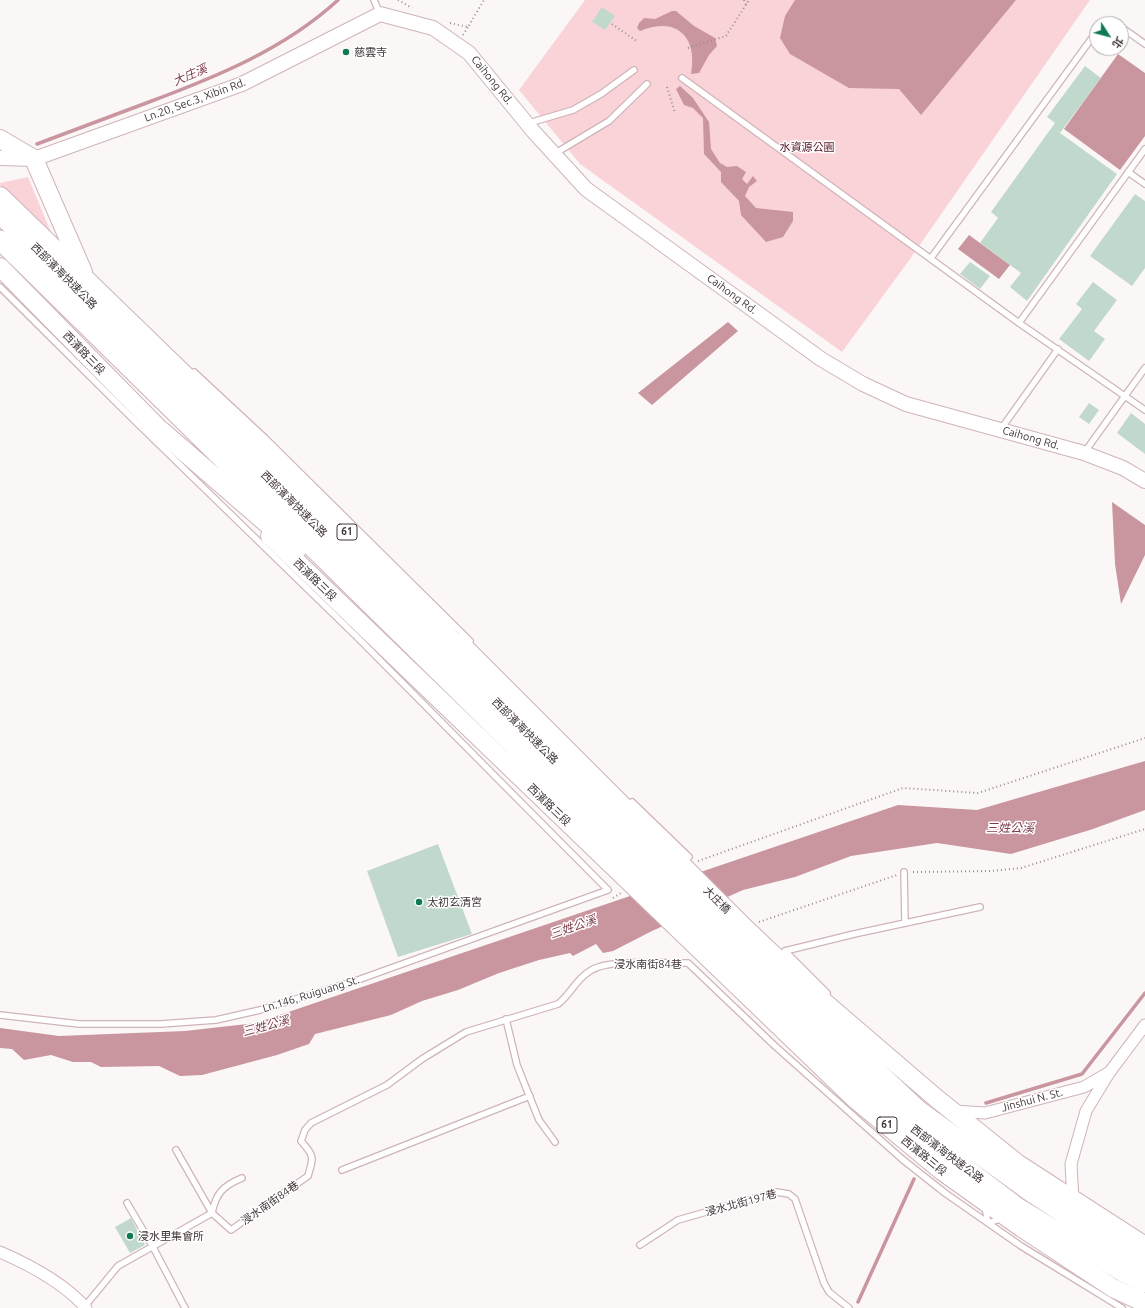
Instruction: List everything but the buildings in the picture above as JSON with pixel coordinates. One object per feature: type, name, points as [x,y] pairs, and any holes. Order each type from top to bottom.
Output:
[{"type":"highway","name":"西部濱海快速公路","points":[[0,214],[588,793],[677,874],[703,931],[910,1126],[1017,1207],[1138,1254]]},
{"type":"highway","name":"西部濱海快速公路","points":[[0,240],[432,665],[677,874]]},
{"type":"highway","points":[[160,431],[432,665]]},
{"type":"highway","points":[[408,591],[588,793]]},
{"type":"highway","name":"大庄橋","points":[[677,874],[720,923]]},
{"type":"highway","name":"西部濱海快速公路","points":[[720,923],[918,1110],[1031,1192],[1138,1254]]},
{"type":"highway","name":"61","points":[[1138,1254],[1145,1283]]},
{"type":"main road","points":[[0,139],[30,152],[92,278]]},
{"type":"main road","name":"61","points":[[0,196],[92,278],[408,591],[677,874]]},
{"type":"main road","name":"西濱路三段","points":[[0,267],[160,431],[854,1098],[942,1171],[983,1201],[1113,1288],[1145,1303]]},
{"type":"main road","name":"大庄橋","points":[[677,874],[750,925]]},
{"type":"main road","name":"61","points":[[750,925],[816,995],[951,1111],[1018,1164],[1073,1200],[1138,1254]]},
{"type":"street","name":"Caihong Rd.","points":[[380,14],[433,28],[469,53],[527,124],[586,189],[821,359],[863,384],[906,404],[1084,453],[1123,468],[1145,481]]},
{"type":"street","name":"Ln.20, Sec.3, Xibin Rd.","points":[[0,158],[30,152],[242,84],[380,14]]},
{"type":"street","name":"Jinshui N. St.","points":[[1073,1200],[1071,1164],[1086,1111],[1109,1073],[1145,1025]]},
{"type":"street","name":"Jinshui N. St.","points":[[951,1111],[985,1113],[1084,1086],[1109,1073]]},
{"type":"street","points":[[0,1252],[27,1264],[59,1285],[86,1307]]},
{"type":"lane","points":[[374,0],[380,14]]},
{"type":"lane","points":[[1129,33],[1145,44]]},
{"type":"lane","points":[[931,258],[1089,42]]},
{"type":"lane","points":[[527,124],[573,110],[601,94],[634,70]]},
{"type":"lane","points":[[682,78],[1020,323],[1145,410]]},
{"type":"lane","points":[[554,154],[609,121],[647,84]]},
{"type":"lane","points":[[1020,323],[1145,149]]},
{"type":"lane","points":[[1128,172],[1145,184]]},
{"type":"lane","name":"西濱路三段","points":[[0,287],[137,423],[375,654],[608,890]]},
{"type":"lane","points":[[1001,429],[1058,349]]},
{"type":"lane","points":[[1084,453],[1145,368]]},
{"type":"lane","points":[[191,369],[396,566],[472,644]]},
{"type":"lane","points":[[628,798],[677,874]]},
{"type":"lane","points":[[904,872],[905,923]]},
{"type":"lane","name":"Ln.146, Ruiguang St.","points":[[0,1015],[80,1024],[161,1024],[216,1020],[260,1010],[355,982],[608,890]]},
{"type":"lane","points":[[834,1000],[785,951],[980,907]]},
{"type":"lane","name":"浸水南街84巷","points":[[212,1214],[231,1230],[308,1176],[312,1162],[312,1154],[301,1141],[305,1130],[311,1123],[387,1085],[422,1059],[466,1032],[558,1004],[567,997],[577,981],[591,970],[608,964],[688,964]]},
{"type":"lane","name":"西濱路三段","points":[[688,964],[775,1046],[902,1159],[945,1193],[1021,1246],[1122,1308]]},
{"type":"lane","points":[[850,1015],[889,1052],[932,1088],[936,1098]]},
{"type":"lane","points":[[506,1019],[517,1065],[539,1120],[555,1142]]},
{"type":"lane","points":[[342,1170],[530,1096]]},
{"type":"lane","points":[[176,1150],[212,1214]]},
{"type":"lane","points":[[86,1307],[118,1266],[212,1214],[215,1199],[229,1184],[242,1178]]},
{"type":"lane","name":"浸水北街197巷","points":[[640,1245],[678,1220],[776,1192],[789,1194],[795,1199],[824,1283],[829,1292],[849,1308]]},
{"type":"lane","points":[[983,1201],[988,1223],[1006,1217]]},
{"type":"lane","points":[[128,1203],[154,1247],[185,1308]]},
{"type":"path","points":[[398,0],[413,8]]},
{"type":"path","points":[[448,22],[468,27],[484,0]]},
{"type":"path","points":[[744,0],[746,4]]},
{"type":"path","points":[[688,48],[726,36],[749,0]]},
{"type":"path","points":[[612,24],[638,42]]},
{"type":"path","points":[[667,87],[675,113]]},
{"type":"path","points":[[677,874],[696,862],[903,788],[978,793],[1145,738]]},
{"type":"path","points":[[750,925],[904,872],[991,871],[1021,868],[1145,829]]},
{"type":"green space","name":"水資源公園","points":[[585,0],[1090,0],[910,259],[842,352],[580,164],[519,90]]},
{"type":"green space","points":[[28,177],[53,237],[0,185],[0,183]]},
{"type":"water","points":[[795,0],[1016,0],[921,115],[899,89],[849,88],[790,54],[780,38],[785,16]]},
{"type":"water","points":[[672,11],[676,11],[694,26],[715,38],[717,46],[709,55],[699,73],[691,74],[691,49],[682,33],[674,28],[664,26],[653,27],[640,31],[637,28],[639,23],[644,18],[655,19]]},
{"type":"water","points":[[1117,56],[1121,56],[1145,73],[1145,136],[1120,170],[1064,129]]},
{"type":"water","points":[[680,86],[693,98],[709,122],[711,149],[720,163],[727,167],[737,166],[746,172],[742,179],[747,184],[753,176],[757,181],[749,187],[745,196],[756,208],[793,212],[793,221],[783,237],[766,242],[741,215],[739,201],[721,182],[721,172],[704,154],[703,118],[693,108],[684,105],[676,89]]},
{"type":"water","points":[[969,235],[1010,265],[999,279],[958,249]]},
{"type":"water","points":[[728,322],[738,331],[652,405],[638,393]]},
{"type":"water","points":[[1112,502],[1145,525],[1145,555],[1121,604],[1115,564]]},
{"type":"water","name":"三姓公溪","points":[[1145,761],[1145,810],[1093,829],[1011,854],[937,843],[851,856],[795,877],[743,890],[652,931],[613,951],[603,953],[596,944],[573,956],[570,953],[539,960],[499,973],[458,990],[422,1001],[391,1015],[315,1034],[309,1044],[277,1055],[202,1075],[180,1076],[159,1066],[101,1067],[91,1062],[73,1062],[51,1055],[24,1060],[12,1049],[0,1048],[0,1028],[59,1036],[185,1031],[256,1023],[898,805],[977,810]]},
{"type":"waterway","name":"大庄溪","points":[[37,144],[224,72],[249,60],[296,33],[338,0]]},
{"type":"waterway","points":[[986,1103],[1082,1074],[1145,993]]},
{"type":"waterway","points":[[858,1302],[914,1179]]},
{"type":"place","name":"慈雲寺","points":[[346,52]]},
{"type":"place","name":"太初玄清宮","points":[[419,902]]},
{"type":"place","name":"浸水里集會所","points":[[130,1236]]}]
